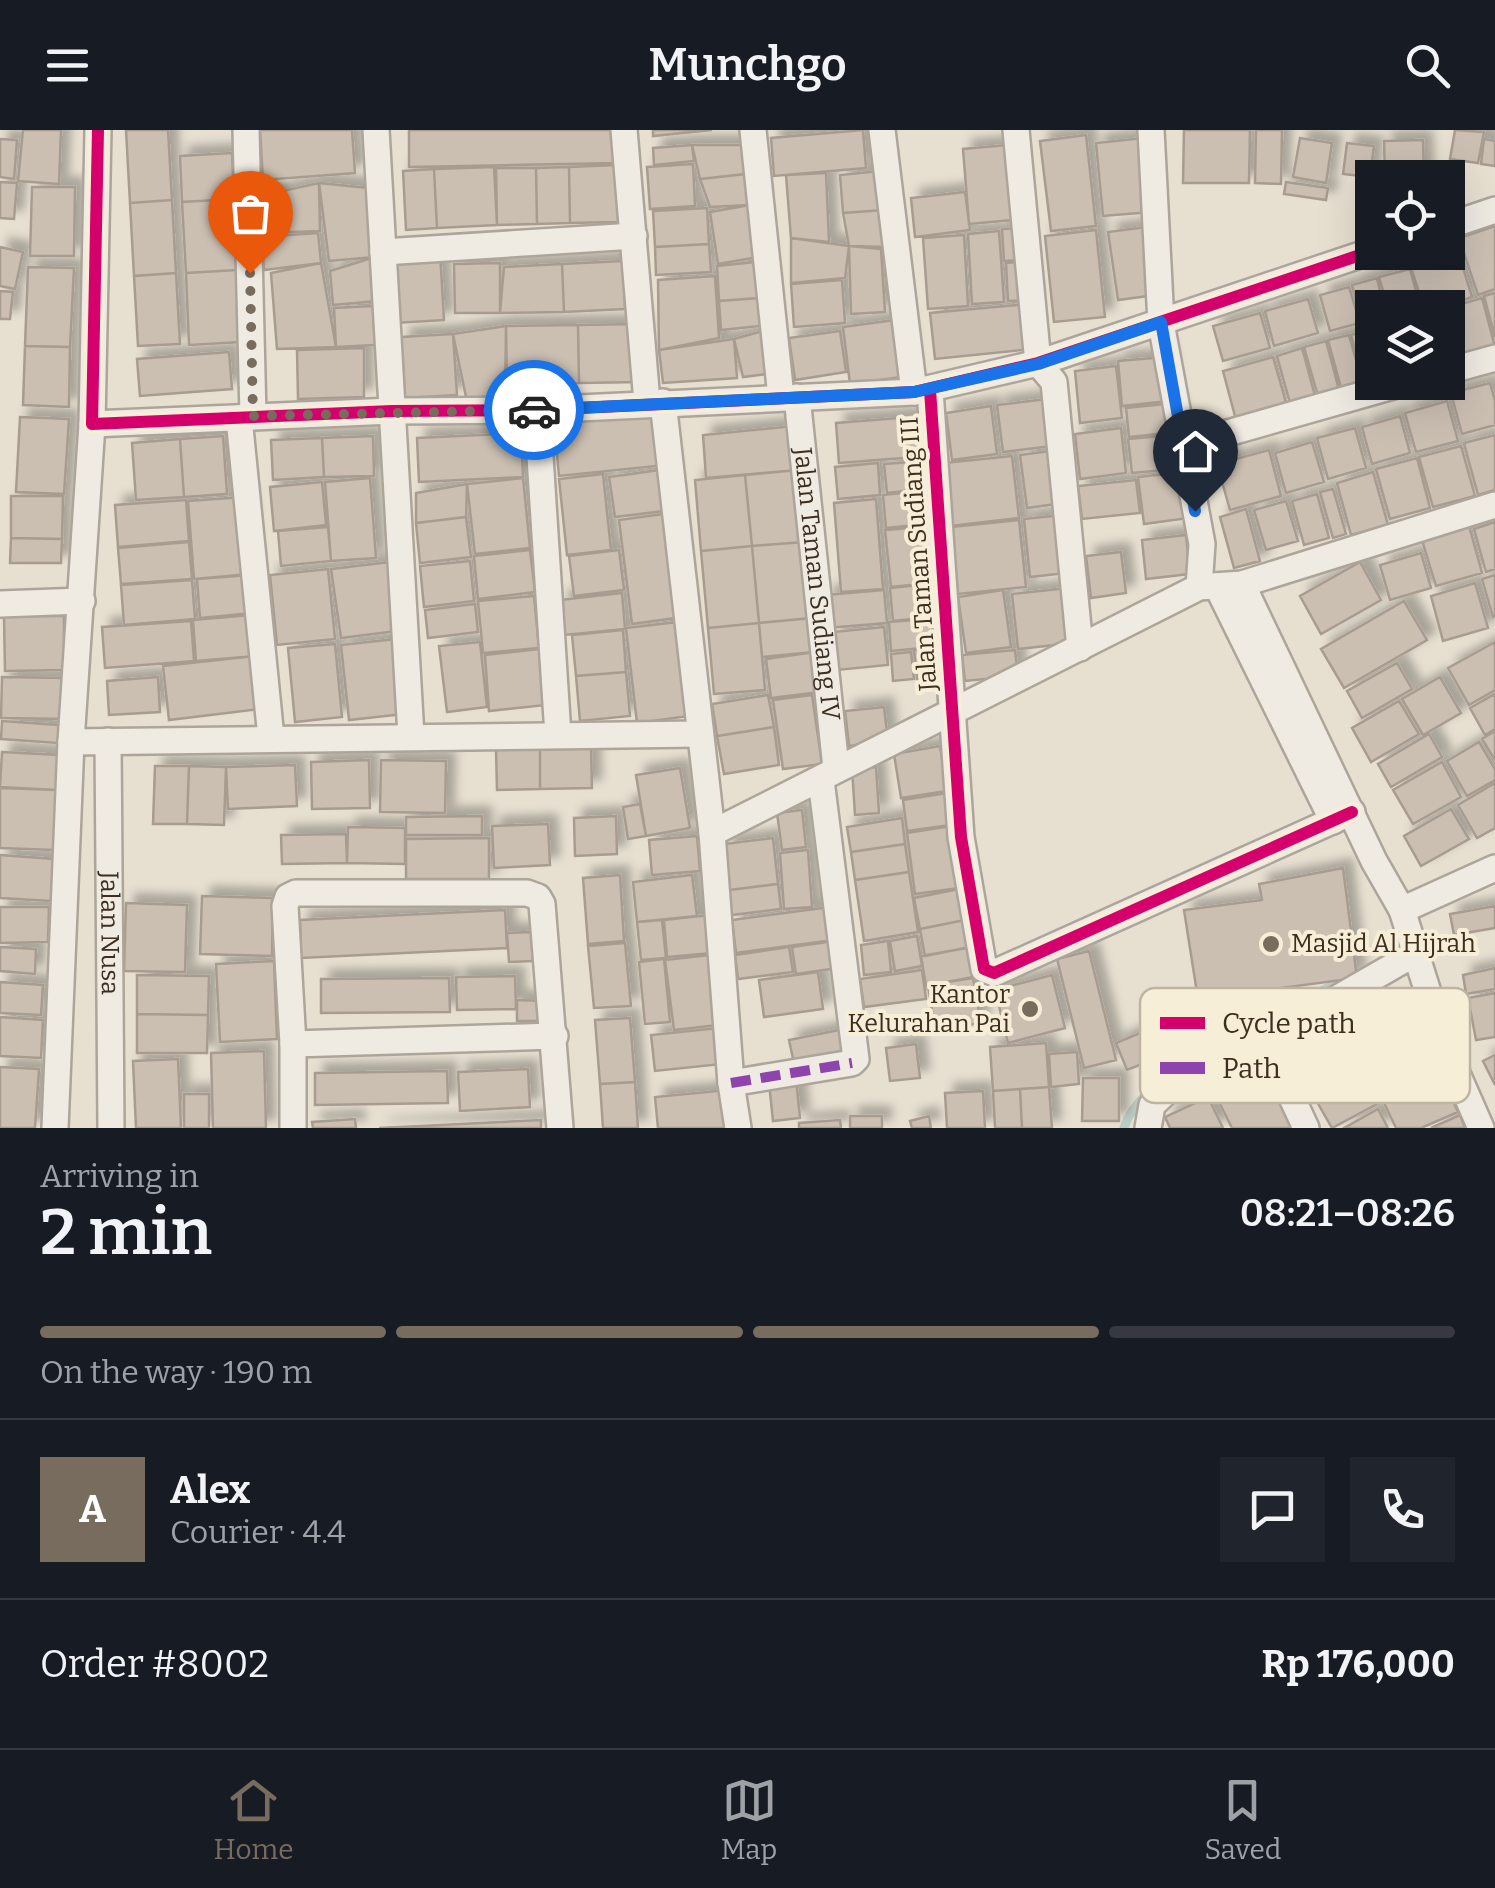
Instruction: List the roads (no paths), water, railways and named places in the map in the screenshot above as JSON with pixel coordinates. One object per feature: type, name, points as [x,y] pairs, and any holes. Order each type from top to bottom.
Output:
[{"type":"street","points":[[55,1128],[72,742],[92,424],[98,130]]},
{"type":"street","points":[[246,130],[246,417],[271,738]]},
{"type":"street","points":[[376,130],[411,736]]},
{"type":"street","points":[[624,130],[634,236],[712,833],[730,1084],[738,1128]]},
{"type":"street","name":"Jalan Taman Sudiang IV","points":[[730,1084],[852,1064],[856,1059],[789,397],[753,130]]},
{"type":"street","name":"Jalan Taman Sudiang III","points":[[882,130],[922,391],[961,837],[984,969],[994,973],[1342,816]]},
{"type":"street","points":[[1016,130],[1038,364],[1054,382],[1080,648]]},
{"type":"street","points":[[1151,130],[1161,322],[1202,544],[1219,585],[1342,816],[1402,910],[1425,988]]},
{"type":"street","points":[[1465,220],[1495,210]]},
{"type":"street","points":[[383,252],[634,236]]},
{"type":"street","points":[[92,424],[392,411],[537,410],[922,391],[1038,364],[1355,257]]},
{"type":"street","points":[[1465,366],[1495,358]]},
{"type":"street","points":[[1182,446],[1355,397]]},
{"type":"street","points":[[537,410],[558,735]]},
{"type":"street","points":[[712,833],[1080,648],[1219,585],[1495,506]]},
{"type":"street","points":[[0,604],[82,601]]},
{"type":"street","points":[[72,742],[700,734]]},
{"type":"street","name":"Jalan Nusa","points":[[108,741],[111,1128]]},
{"type":"street","points":[[1402,910],[1495,868]]},
{"type":"street","points":[[293,1128],[288,896],[375,891],[527,893],[538,897],[542,904],[555,1036],[560,1128]]},
{"type":"street","points":[[1355,988],[1414,954]]},
{"type":"street","points":[[293,1044],[555,1036]]},
{"type":"street","points":[[1148,1128],[1154,1103]]},
{"type":"street","points":[[1294,1103],[1306,1128]]},
{"type":"street","points":[[1470,1103],[1481,1128]]},
{"type":"waterway","points":[[1327,988],[1350,977]]},
{"type":"waterway","points":[[1124,1128],[1140,1102]]},
{"type":"place","name":"Masjid Al Hijrah","points":[[1271,944]]},
{"type":"place","name":"Kantor Kelurahan Pai","points":[[1030,1009]]}]
